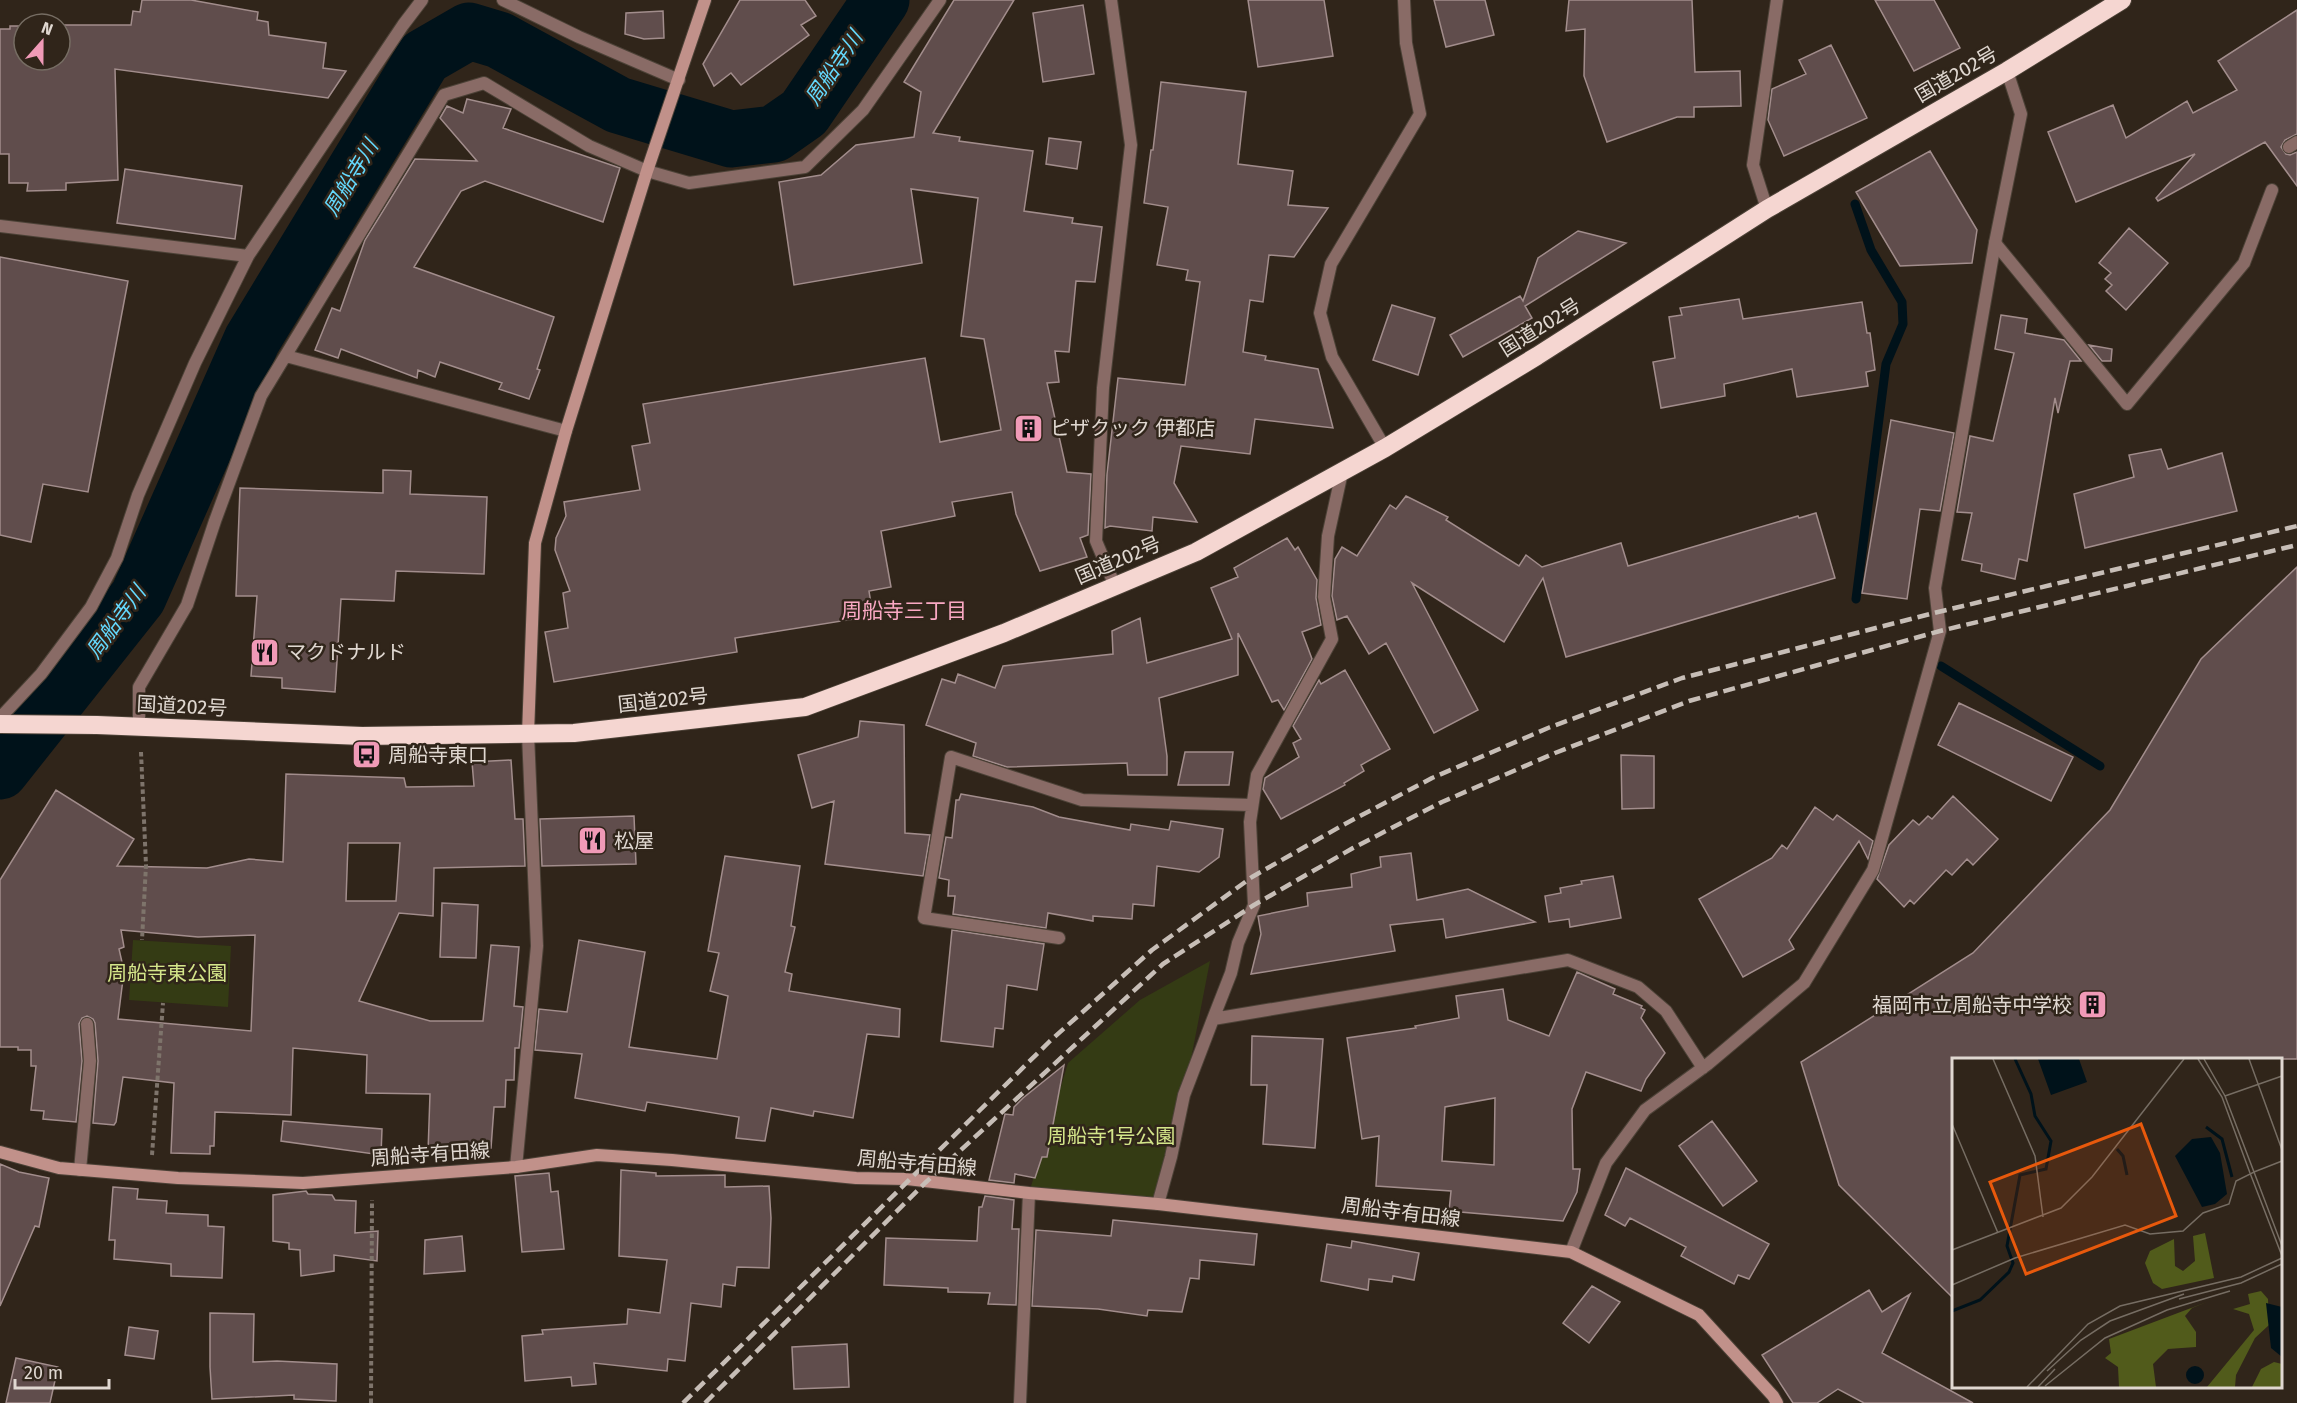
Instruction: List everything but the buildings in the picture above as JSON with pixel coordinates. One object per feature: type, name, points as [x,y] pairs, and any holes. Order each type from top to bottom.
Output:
[{"type":"highway","name":"国道202号","points":[[0,724],[139,726],[362,736],[528,734],[574,733],[805,707],[1004,633],[1196,552],[1385,448],[1537,356],[1767,209],[2007,71],[2122,0]]},
{"type":"main road","points":[[528,734],[535,543],[566,431],[647,171],[705,0]]},
{"type":"main road","name":"周船寺有田線","points":[[0,1152],[59,1168],[150,1176],[303,1183],[516,1167],[597,1155],[856,1178],[907,1179],[1029,1193],[1158,1204],[1571,1251],[1700,1315],[1777,1403]]},
{"type":"street","points":[[0,718],[41,674],[91,607],[117,558],[138,495],[195,363],[248,256],[422,0]]},
{"type":"street","points":[[503,0],[579,37],[679,80]]},
{"type":"street","points":[[139,726],[139,687],[188,604],[215,521],[261,396],[444,95],[484,83],[589,146],[647,171],[689,183],[805,167],[863,110],[940,0]]},
{"type":"street","points":[[1111,0],[1131,145],[1103,388],[1096,541],[1115,586]]},
{"type":"street","points":[[1385,448],[1332,357],[1320,313],[1331,264],[1420,114],[1406,43],[1404,0]]},
{"type":"street","points":[[1767,209],[1754,165],[1777,0]]},
{"type":"street","points":[[1571,1251],[1606,1163],[1645,1110],[1703,1068],[1804,983],[1873,870],[1940,631],[1935,588],[1995,243],[2021,114],[2007,71]]},
{"type":"street","points":[[1995,243],[2127,404],[2244,263],[2272,190]]},
{"type":"street","points":[[0,226],[248,256]]},
{"type":"street","points":[[286,356],[566,431]]},
{"type":"street","points":[[1158,1204],[1172,1157],[1184,1095],[1231,973],[1238,943],[1254,905],[1250,822],[1257,775],[1332,639],[1324,597],[1328,536],[1342,472]]},
{"type":"street","points":[[516,1167],[537,946],[528,734]]},
{"type":"street","points":[[1059,938],[924,918],[951,757],[1082,800],[1251,805]]},
{"type":"street","points":[[1213,1019],[1568,960],[1638,987],[1666,1011],[1703,1068]]},
{"type":"street","points":[[80,1170],[90,1061],[87,1024]]},
{"type":"street","points":[[1020,1403],[1029,1193]]},
{"type":"path","points":[[139,726],[146,865],[142,940]]},
{"type":"path","points":[[150,1176],[163,1003]]},
{"type":"path","points":[[371,1403],[372,1178]]},
{"type":"green space","name":"周船寺東公園","points":[[133,940],[231,946],[228,1007],[129,1000]]},
{"type":"green space","name":"周船寺1号公園","points":[[1210,961],[1184,1095],[1158,1204],[1029,1193],[1068,1063],[1140,1000]]},
{"type":"waterway","name":"周船寺川","points":[[0,771],[138,597],[252,340],[424,57],[469,31],[499,40],[618,105],[731,139],[774,134],[804,113],[881,0]]},
{"type":"waterway","points":[[1855,204],[1871,250],[1902,302],[1903,324],[1886,364],[1856,599]]},
{"type":"waterway","points":[[1941,666],[2100,766]]},
{"type":"railway","points":[[683,1403],[1050,1041],[1152,950],[1252,877],[1343,825],[1432,778],[1548,728],[1682,678],[1938,612],[2297,526]]},
{"type":"railway","points":[[705,1403],[925,1183],[1163,964],[1254,905],[1353,848],[1442,802],[1555,753],[1689,701],[1940,631],[2297,545]]},
{"type":"place","name":"ピザクック 伊都店","points":[[1029,428]]},
{"type":"place","name":"マクドナルド","points":[[265,652]]},
{"type":"place","name":"周船寺東口","points":[[367,755]]},
{"type":"place","name":"松屋","points":[[593,841]]},
{"type":"place","name":"福岡市立周船寺中学校","points":[[2093,1005]]},
{"type":"district","name":"周船寺三丁目","points":[[904,611]]}]
